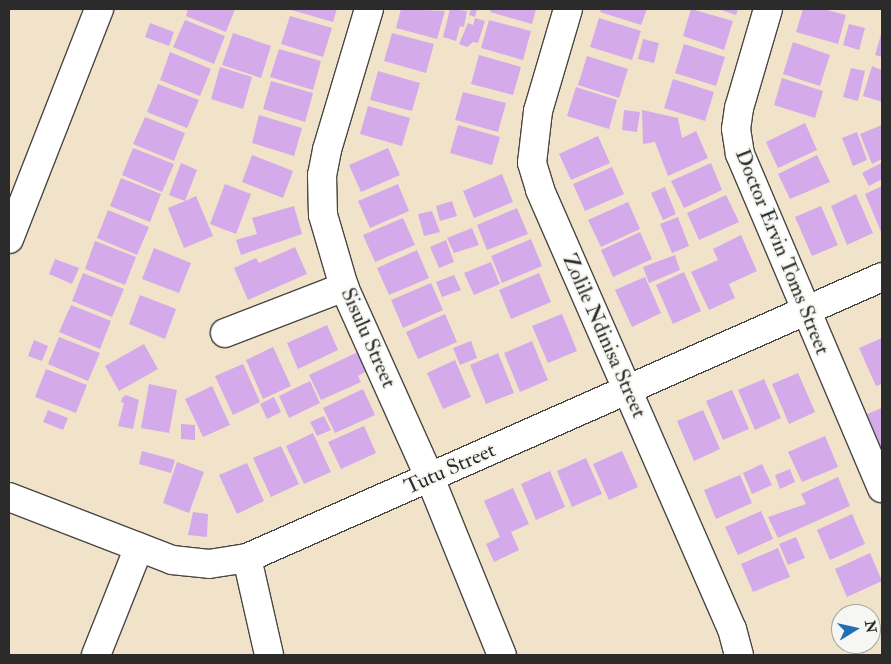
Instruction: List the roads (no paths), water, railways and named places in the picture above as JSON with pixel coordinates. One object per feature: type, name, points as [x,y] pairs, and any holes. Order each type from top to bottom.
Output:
[{"type":"street","points":[[9,239],[99,9]]},
{"type":"street","name":"Sisulu Street","points":[[369,9],[322,175],[323,215],[344,287],[430,478],[502,655]]},
{"type":"street","name":"Zolile Ndinisa Street","points":[[568,9],[538,111],[532,163],[540,190],[732,630],[739,655]]},
{"type":"street","name":"Doctor Ervin Toms Street","points":[[768,9],[745,86],[736,129],[748,177],[804,311],[882,488]]},
{"type":"street","name":"Tutu Street","points":[[9,497],[139,547],[190,563],[209,564],[247,558],[882,277]]},
{"type":"street","points":[[225,333],[344,287]]},
{"type":"street","points":[[96,655],[139,547]]},
{"type":"street","points":[[247,558],[269,655]]}]
